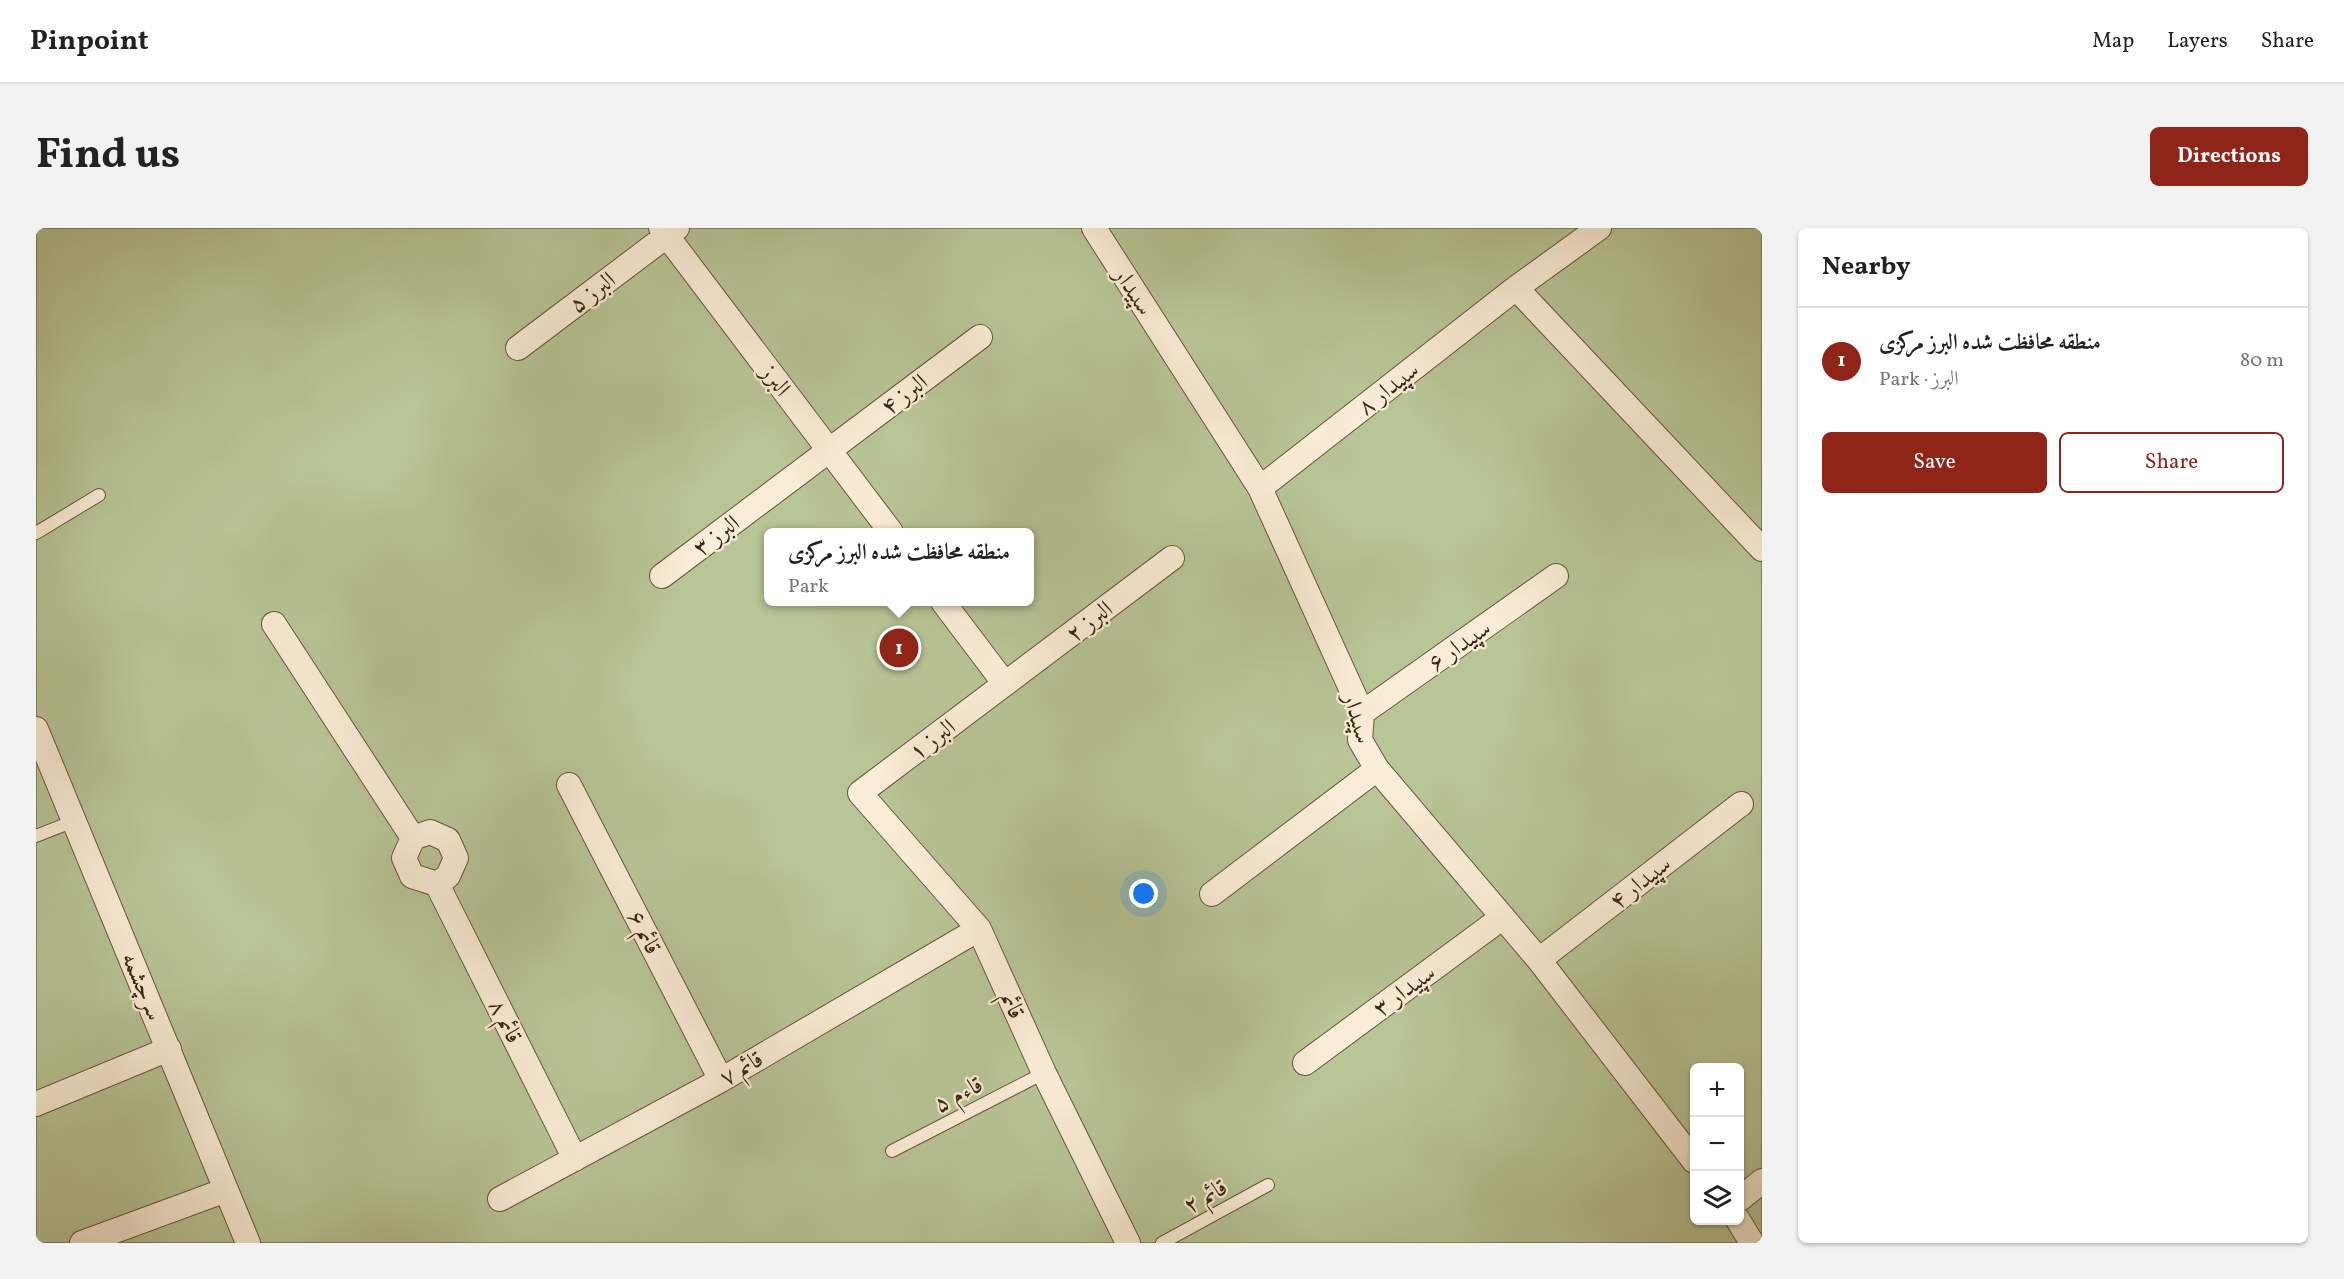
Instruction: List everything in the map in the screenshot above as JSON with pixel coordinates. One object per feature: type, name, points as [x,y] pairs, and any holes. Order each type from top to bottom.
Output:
[{"type":"street","name":"سپیدار","points":[[1094,228],[1260,488],[1362,713],[1360,740],[1377,769],[1539,960],[1690,1155]]},
{"type":"street","name":"سپیدار ۸","points":[[1260,488],[1516,288],[1599,228]]},
{"type":"street","name":"البرز ۵","points":[[518,348],[668,231]]},
{"type":"street","name":"البرز","points":[[668,231],[888,528]]},
{"type":"street","points":[[1516,288],[1762,549]]},
{"type":"street","name":"البرز ۴","points":[[829,450],[980,337]]},
{"type":"street","name":"البرز ۳","points":[[662,576],[829,450]]},
{"type":"street","name":"البرز ۲","points":[[1005,684],[1172,558]]},
{"type":"street","name":"سپیدار ۶","points":[[1362,713],[1556,576]]},
{"type":"street","points":[[946,606],[1005,684]]},
{"type":"street","points":[[274,624],[413,838]]},
{"type":"street","name":"البرز ۱","points":[[860,793],[1005,684]]},
{"type":"street","name":"سرچشمه","points":[[36,729],[170,1049],[248,1243]]},
{"type":"street","points":[[1212,894],[1377,769]]},
{"type":"street","name":"قائم ۶","points":[[569,785],[721,1080]]},
{"type":"street","name":"قائم","points":[[860,793],[979,929],[1044,1073],[1128,1243]]},
{"type":"street","name":"سپیدار ۴","points":[[1539,960],[1741,804]]},
{"type":"street","points":[[430,832],[448,840],[456,858],[448,876],[437,884],[412,876],[404,858],[413,838],[430,832]]},
{"type":"street","name":"قائم ۸","points":[[437,884],[575,1159]]},
{"type":"street","name":"سپیدار ۳","points":[[1305,1063],[1503,917]]},
{"type":"street","name":"قائم ۷","points":[[500,1199],[721,1080],[979,929]]},
{"type":"street","points":[[36,1104],[170,1049]]},
{"type":"street","points":[[1744,1196],[1762,1181]]},
{"type":"street","points":[[82,1243],[226,1190]]},
{"type":"street","points":[[1741,1225],[1752,1243]]},
{"type":"lane","points":[[36,532],[99,495]]},
{"type":"lane","points":[[36,836],[74,821]]},
{"type":"lane","name":"قاءم ۵","points":[[892,1151],[1044,1073]]},
{"type":"lane","name":"قائم ۲","points":[[1162,1243],[1268,1185]]},
{"type":"green space","points":[[36,228],[1762,228],[1762,1243],[36,1243]]},
{"type":"place","name":"منطقه محافظت شده البرز مرکزی","points":[[899,648]]}]
